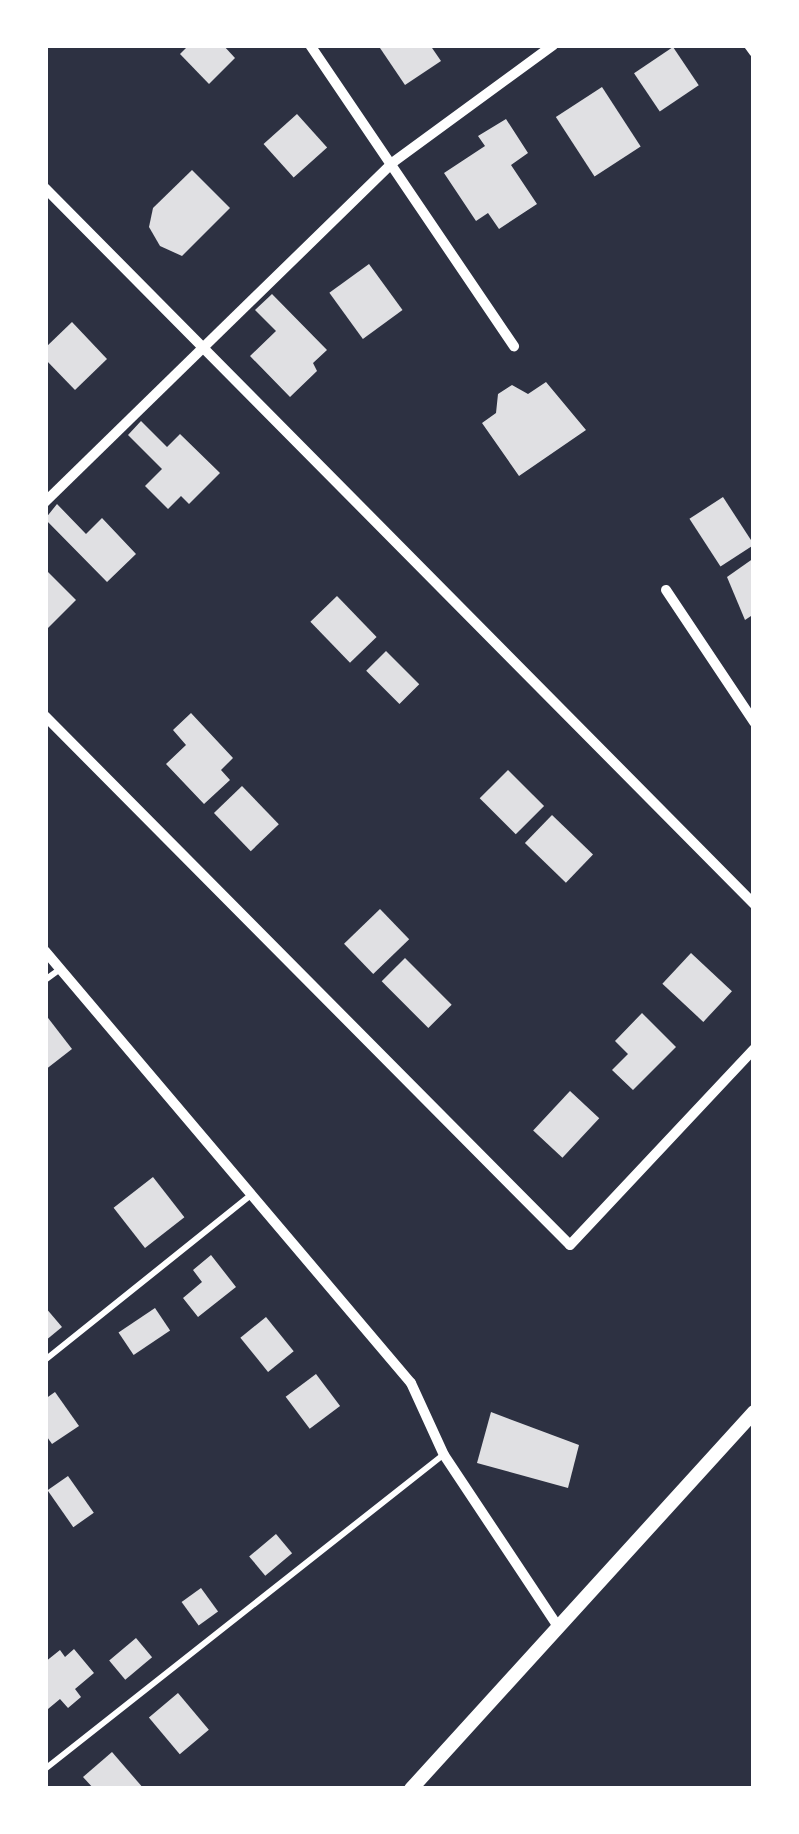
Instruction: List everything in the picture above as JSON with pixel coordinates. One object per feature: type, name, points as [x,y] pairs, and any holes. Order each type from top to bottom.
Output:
[{"type":"street","points":[[310,45],[514,346]]},
{"type":"street","points":[[45,502],[392,164],[552,45]]},
{"type":"street","points":[[750,45],[754,52]]},
{"type":"street","points":[[45,188],[199,350],[754,904]]},
{"type":"street","points":[[666,590],[754,722]]},
{"type":"street","points":[[45,716],[570,1244],[754,1049]]},
{"type":"street","points":[[45,951],[254,1193],[411,1383],[444,1455],[559,1628]]},
{"type":"street","points":[[411,1789],[754,1412]]},
{"type":"lane","points":[[45,980],[60,968]]},
{"type":"lane","points":[[45,1360],[254,1193]]},
{"type":"lane","points":[[45,1769],[444,1455]]},
{"type":"building","points":[[189,45],[223,45],[235,58],[209,84],[180,54]]},
{"type":"building","points":[[378,45],[430,45],[441,61],[405,85]]},
{"type":"building","points":[[673,47],[699,85],[660,111],[634,73]]},
{"type":"building","points":[[602,87],[641,147],[595,177],[556,117]]},
{"type":"building","points":[[297,114],[327,147],[294,178],[264,144]]},
{"type":"building","points":[[506,119],[528,153],[511,165],[537,204],[499,229],[488,213],[476,221],[444,173],[485,146],[478,136]]},
{"type":"building","points":[[192,170],[230,208],[182,256],[160,246],[149,227],[153,208]]},
{"type":"building","points":[[369,264],[403,310],[363,339],[329,293]]},
{"type":"building","points":[[272,294],[327,350],[313,363],[317,371],[290,397],[250,356],[276,331],[255,310]]},
{"type":"building","points":[[72,322],[107,359],[75,390],[45,359],[45,348]]},
{"type":"building","points":[[546,382],[586,430],[519,476],[482,423],[496,413],[498,394],[512,385],[528,394]]},
{"type":"building","points":[[141,421],[167,447],[180,434],[220,473],[189,504],[181,496],[168,509],[145,486],[162,469],[128,435]]},
{"type":"building","points":[[723,497],[754,545],[720,567],[689,519]]},
{"type":"building","points":[[57,504],[86,534],[102,518],[136,554],[107,582],[45,519]]},
{"type":"building","points":[[754,558],[754,614],[745,620],[727,577]]},
{"type":"building","points":[[48,572],[76,600],[45,631],[45,576]]},
{"type":"building","points":[[337,596],[377,637],[350,663],[310,622]]},
{"type":"building","points":[[386,651],[419,684],[399,704],[366,671]]},
{"type":"building","points":[[191,713],[233,758],[221,770],[230,780],[204,804],[166,764],[186,745],[173,730]]},
{"type":"building","points":[[508,770],[544,806],[516,834],[480,798]]},
{"type":"building","points":[[242,786],[279,824],[251,851],[214,813]]},
{"type":"building","points":[[552,815],[593,855],[566,883],[525,843]]},
{"type":"building","points":[[380,909],[409,939],[373,974],[344,944]]},
{"type":"building","points":[[691,953],[732,991],[703,1022],[662,984]]},
{"type":"building","points":[[405,958],[452,1005],[428,1028],[382,981]]},
{"type":"building","points":[[642,1013],[676,1047],[633,1090],[612,1070],[628,1054],[615,1041]]},
{"type":"building","points":[[45,1014],[72,1049],[45,1070]]},
{"type":"building","points":[[570,1091],[599,1118],[562,1158],[533,1130]]},
{"type":"building","points":[[153,1177],[184,1217],[145,1248],[114,1208]]},
{"type":"building","points":[[211,1255],[236,1287],[198,1317],[183,1298],[202,1282],[193,1270]]},
{"type":"building","points":[[45,1307],[62,1327],[45,1341]]},
{"type":"building","points":[[155,1308],[170,1330],[134,1355],[119,1333]]},
{"type":"building","points":[[266,1317],[294,1351],[268,1372],[240,1338]]},
{"type":"building","points":[[316,1374],[340,1406],[310,1429],[286,1397]]},
{"type":"building","points":[[55,1392],[79,1426],[52,1444],[45,1434],[45,1399]]},
{"type":"building","points":[[491,1412],[579,1445],[568,1488],[477,1463]]},
{"type":"building","points":[[68,1476],[94,1513],[73,1527],[48,1490]]},
{"type":"building","points":[[276,1534],[292,1553],[265,1576],[249,1556]]},
{"type":"building","points":[[201,1588],[218,1611],[199,1626],[182,1602]]},
{"type":"building","points":[[136,1638],[152,1657],[125,1680],[109,1660]]},
{"type":"building","points":[[74,1649],[94,1673],[75,1689],[81,1697],[68,1708],[60,1699],[48,1709],[45,1662],[60,1650],[65,1657]]},
{"type":"building","points":[[178,1693],[209,1730],[180,1754],[149,1717]]},
{"type":"building","points":[[112,1752],[144,1789],[94,1789],[83,1777]]}]
